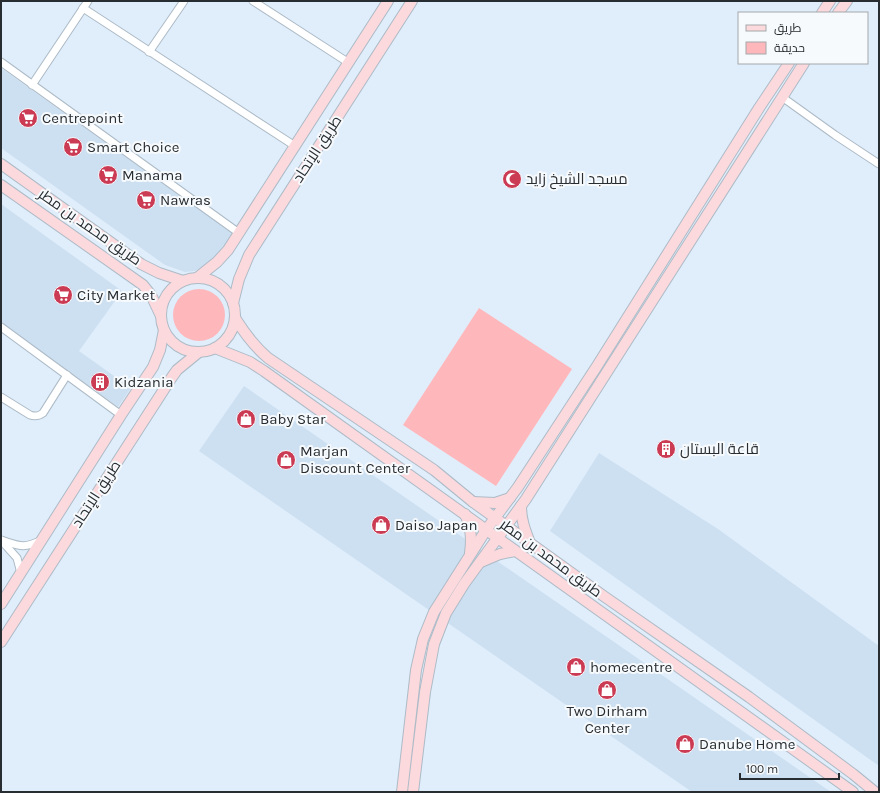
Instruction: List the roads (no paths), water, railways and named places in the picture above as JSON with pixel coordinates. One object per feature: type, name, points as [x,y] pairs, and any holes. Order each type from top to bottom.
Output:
[{"type":"street","points":[[32,84],[88,1]]},
{"type":"street","points":[[149,52],[184,1]]},
{"type":"street","points":[[253,1],[349,63]]},
{"type":"street","name":"طريق اﻹتحاد","points":[[197,278],[220,259],[228,250],[388,1]]},
{"type":"street","name":"طريق اﻹتحاد","points":[[233,303],[239,279],[249,255],[412,1]]},
{"type":"street","points":[[823,12],[830,1]]},
{"type":"street","points":[[839,12],[847,1]]},
{"type":"street","points":[[83,8],[295,146]]},
{"type":"street","points":[[1,62],[238,233]]},
{"type":"street","points":[[402,792],[416,670],[423,639],[434,612],[486,530],[510,498],[568,410],[759,108],[789,64]]},
{"type":"street","points":[[413,792],[425,692],[434,644],[446,612],[479,563],[521,506],[803,64]]},
{"type":"street","points":[[782,97],[879,164]]},
{"type":"street","name":"طريق محمد بن مطر","points":[[1,164],[142,264],[158,273],[183,281]]},
{"type":"street","points":[[715,179],[716,187],[718,190],[723,191]]},
{"type":"street","name":"طريق محمد بن مطر","points":[[1,185],[143,285],[151,295],[161,316]]},
{"type":"street","points":[[654,276],[658,275],[661,278],[659,291]]},
{"type":"street","points":[[197,278],[213,280],[220,284],[230,296],[233,303],[235,318],[231,332],[227,339],[215,348],[198,352],[182,348],[168,338],[164,330],[161,316],[164,299],[169,291],[183,281],[197,278]]},
{"type":"street","name":"طريق محمد بن مطر","points":[[235,318],[248,339],[268,358],[434,470],[473,502],[507,525],[611,602],[749,697],[875,792]]},
{"type":"street","points":[[1,327],[121,415]]},
{"type":"street","name":"طريق اﻹتحاد","points":[[1,604],[153,367],[160,350],[164,330]]},
{"type":"street","name":"طريق محمد بن مطر","points":[[215,348],[250,362],[264,370],[853,792]]},
{"type":"street","name":"طريق اﻹتحاد","points":[[1,642],[172,377],[177,370],[198,352]]},
{"type":"street","points":[[1,397],[34,417],[39,416],[43,413],[67,375]]},
{"type":"street","points":[[568,410],[568,421],[575,422]]},
{"type":"street","points":[[473,502],[495,503],[510,498]]},
{"type":"street","points":[[521,506],[523,525],[531,544]]},
{"type":"street","points":[[465,514],[469,523],[472,537],[469,556]]},
{"type":"street","points":[[1,540],[21,546],[32,545],[42,540]]},
{"type":"street","points":[[1,540],[17,558],[21,573]]},
{"type":"street","points":[[479,563],[488,558],[515,551]]},
{"type":"place","name":"Centrepoint","points":[[28,118]]},
{"type":"place","name":"Smart Choice","points":[[73,147]]},
{"type":"place","name":"Manama","points":[[108,175]]},
{"type":"place","name":"مسجد الشيخ زايد","points":[[512,179]]},
{"type":"place","name":"Nawras","points":[[146,200]]},
{"type":"place","name":"City Market","points":[[63,295]]},
{"type":"place","name":"Kidzania","points":[[100,382]]},
{"type":"place","name":"Baby Star","points":[[246,419]]},
{"type":"place","name":"قاعة البستان","points":[[666,449]]},
{"type":"place","name":"Marjan Discount Center","points":[[286,460]]},
{"type":"place","name":"Daiso Japan","points":[[381,525]]},
{"type":"place","name":"homecentre","points":[[576,667]]},
{"type":"place","name":"Two Dirham Center","points":[[607,690]]},
{"type":"place","name":"Danube Home","points":[[685,744]]}]
